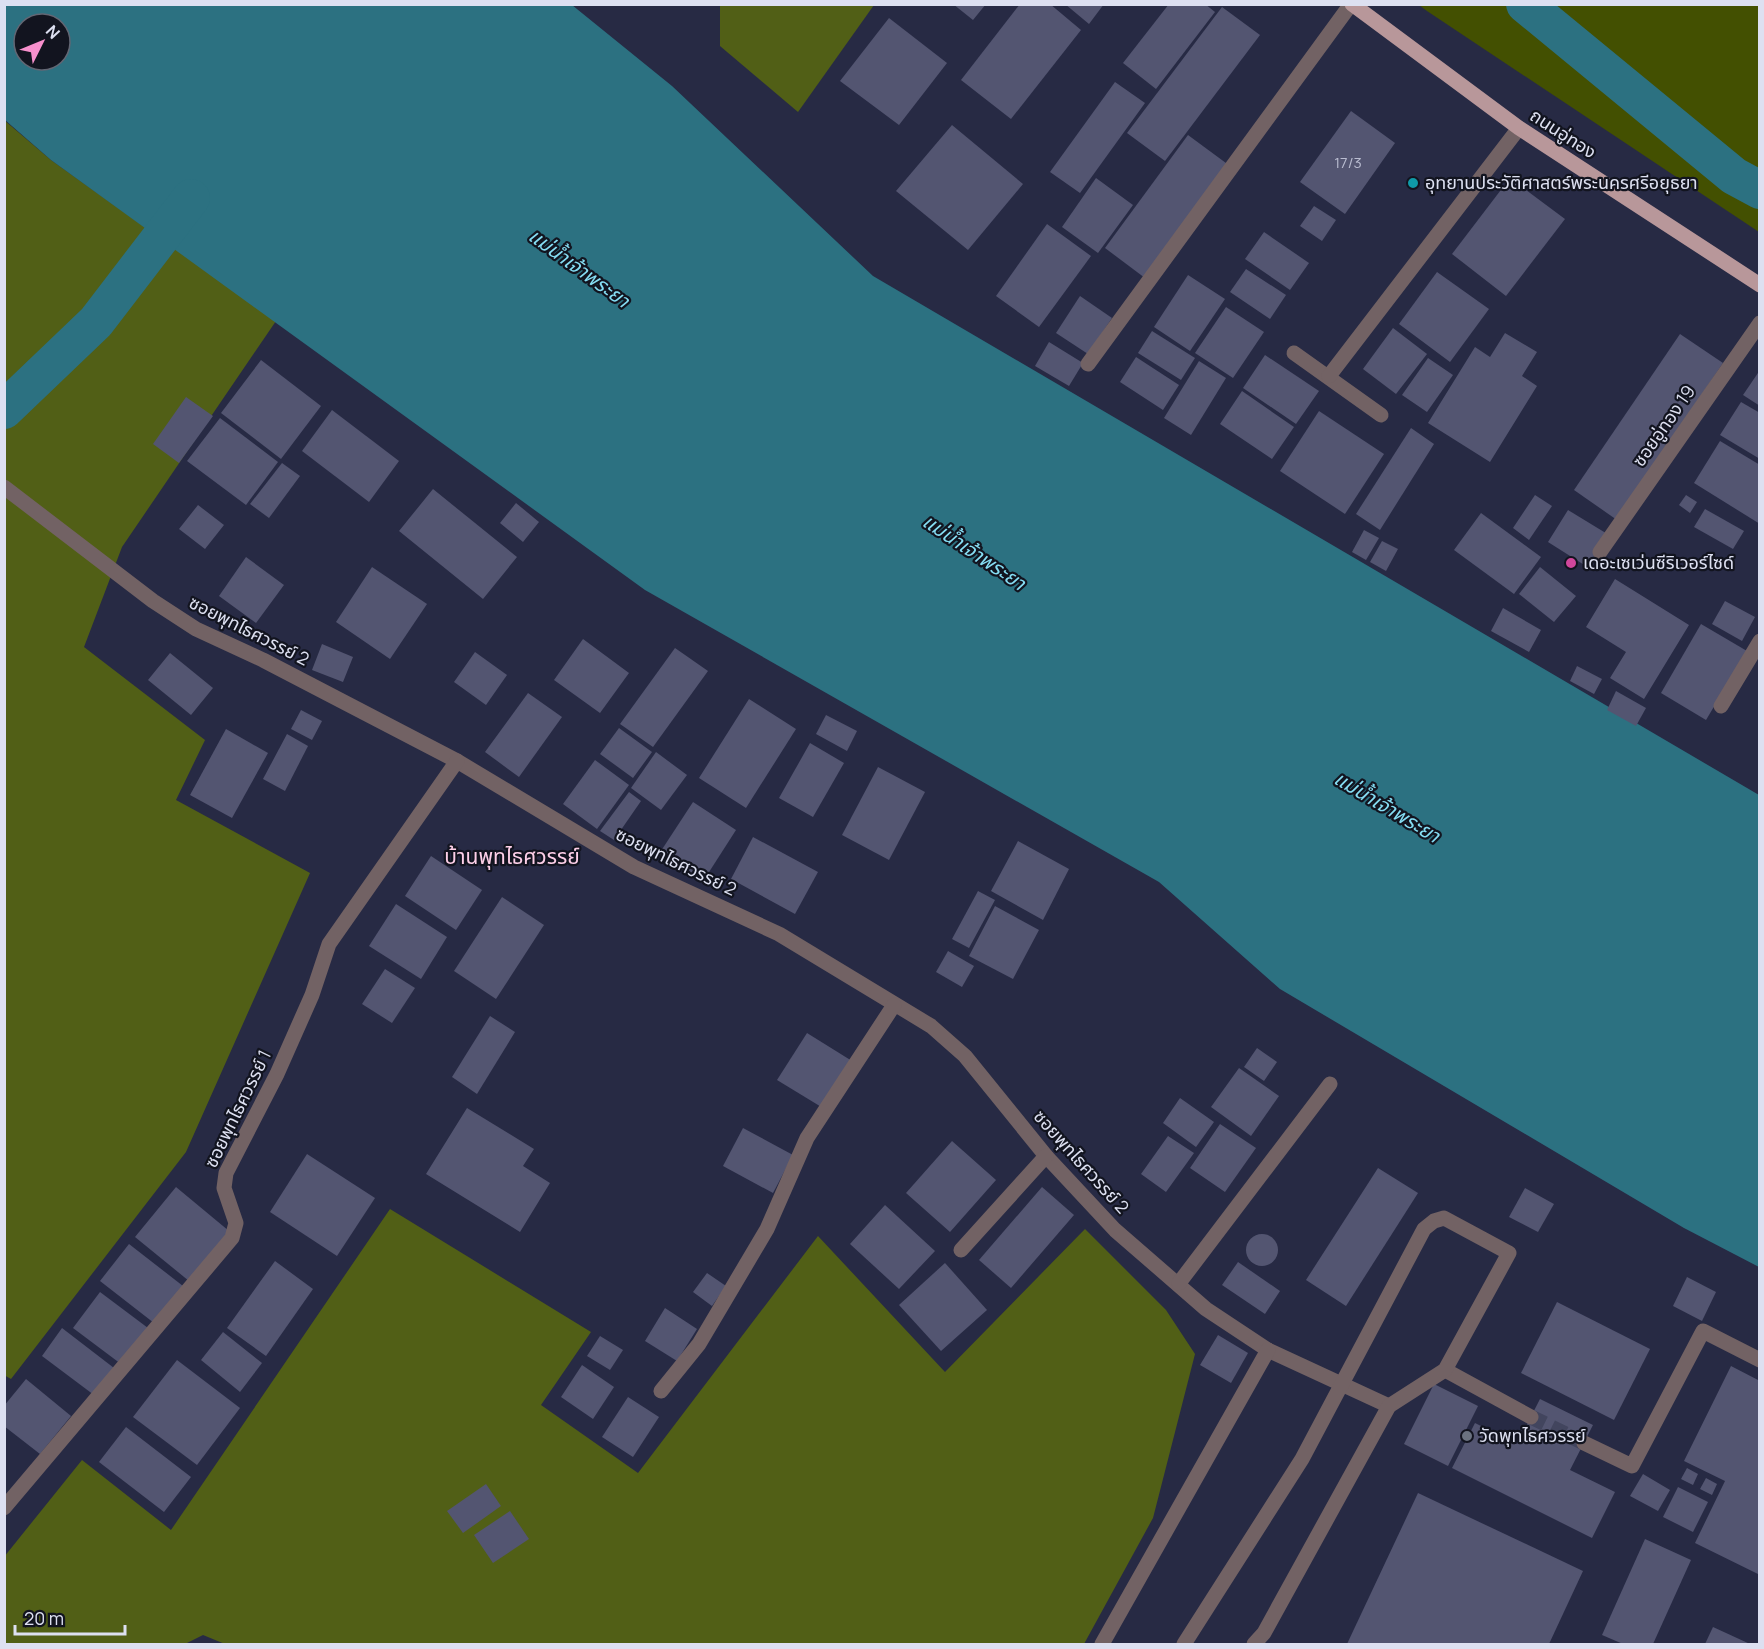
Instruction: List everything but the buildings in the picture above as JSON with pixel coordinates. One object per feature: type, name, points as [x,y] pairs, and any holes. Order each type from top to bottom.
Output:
[{"type":"main road","name":"ถนนอู่ทอง","points":[[1352,4],[1519,128],[1760,285]]},
{"type":"street","points":[[1088,363],[1352,4]]},
{"type":"street","points":[[1329,376],[1519,128]]},
{"type":"street","name":"ซอยอู่ทอง 19","points":[[1600,552],[1760,323]]},
{"type":"street","points":[[1294,353],[1381,415]]},
{"type":"street","name":"ซอยพุทไธศวรรย์ 2","points":[[4,487],[153,601],[196,628],[458,761],[634,867],[779,934],[931,1026],[965,1056],[1046,1156],[1115,1230],[1179,1283],[1206,1309],[1268,1350],[1389,1406]]},
{"type":"street","points":[[1721,705],[1760,641]]},
{"type":"street","name":"ซอยพุทไธศวรรย์ 1","points":[[4,1508],[232,1238],[236,1223],[224,1188],[226,1173],[277,1074],[312,995],[329,944],[458,761]]},
{"type":"street","points":[[661,1391],[699,1344],[767,1229],[807,1138],[894,1005]]},
{"type":"street","points":[[1179,1283],[1330,1084]]},
{"type":"street","points":[[961,1250],[1046,1156]]},
{"type":"street","points":[[1184,1644],[1302,1459],[1424,1229],[1434,1221],[1444,1218],[1509,1253],[1445,1370],[1389,1406],[1264,1633],[1254,1644]]},
{"type":"street","points":[[1584,1443],[1632,1466],[1703,1331],[1760,1360]]},
{"type":"street","points":[[1102,1644],[1268,1350]]},
{"type":"street","points":[[1445,1370],[1531,1417]]},
{"type":"green space","points":[[720,4],[874,5],[798,112],[720,46]]},
{"type":"green space","points":[[1419,5],[1759,5],[1759,232],[1427,11]]},
{"type":"green space","points":[[4,120],[51,160],[276,321],[122,547],[84,647],[205,740],[176,800],[310,873],[186,1152],[11,1379],[4,1375]]},
{"type":"green space","points":[[390,1209],[591,1332],[541,1405],[638,1473],[818,1236],[945,1372],[1085,1229],[1166,1310],[1195,1354],[1153,1518],[1084,1644],[225,1644],[203,1635],[185,1644],[6,1644],[4,1557],[82,1460],[171,1530]]},
{"type":"water","name":"แม่น้ำเจ้าพระยา","points":[[5,5],[572,5],[672,86],[873,276],[1759,795],[1759,1267],[1684,1228],[1280,989],[1159,882],[645,590],[51,160],[5,120]]},
{"type":"waterway","points":[[1525,4],[1734,176],[1760,190]]},
{"type":"waterway","points":[[4,410],[96,322],[191,198]]},
{"type":"tunnel","points":[[1531,1417],[1584,1443]]},
{"type":"place","name":"อุทยานประวัติศาสตร์พระนครศรีอยุธยา","points":[[1413,183]]},
{"type":"place","name":"เดอะเซเว่นซีริเวอร์ไซด์","points":[[1571,563]]},
{"type":"place","name":"วัดพุทไธศวรรย์","points":[[1467,1436]]},
{"type":"district","name":"บ้านพุทไธศวรรย์","points":[[512,857]]}]
